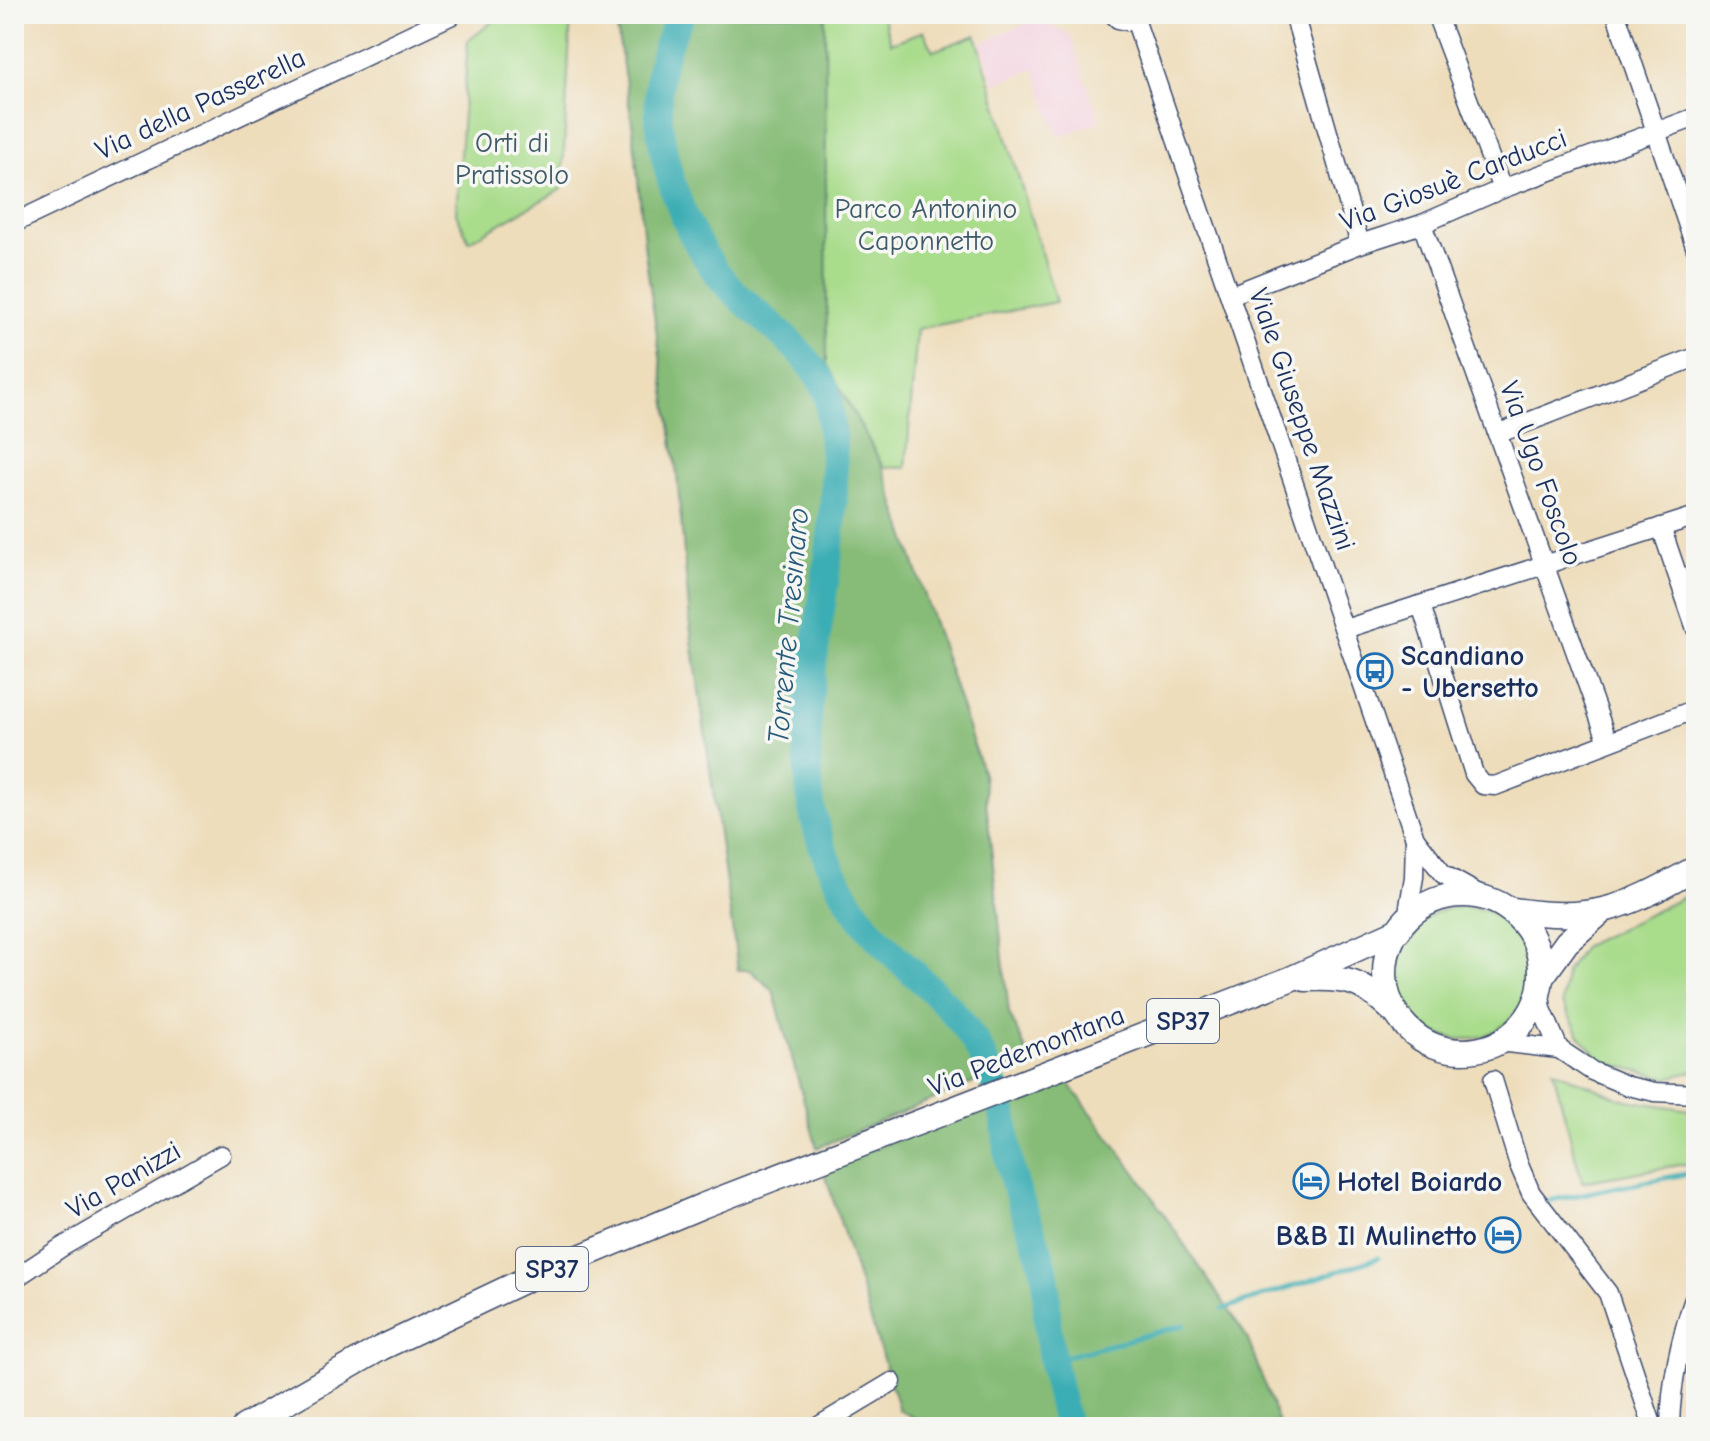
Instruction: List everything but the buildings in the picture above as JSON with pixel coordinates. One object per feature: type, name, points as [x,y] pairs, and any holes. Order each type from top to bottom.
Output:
[{"type":"main road","name":"Via Pedemontana","points":[[244,1427],[381,1348],[527,1279],[643,1230],[1290,979],[1403,924],[1425,904],[1447,896],[1484,897],[1508,909],[1561,916],[1600,913],[1639,899],[1696,868]]},
{"type":"main road","name":"Via Pedemontana","points":[[1508,909],[1530,933],[1539,955],[1540,984]]},
{"type":"main road","name":"Via Pedemontana","points":[[1290,979],[1329,977],[1347,980],[1366,989],[1396,1014],[1411,1032],[1442,1048],[1477,1050],[1498,1042],[1525,1020],[1540,984],[1567,942],[1600,913]]},
{"type":"main road","points":[[1396,1014],[1385,980],[1389,946],[1403,924]]},
{"type":"street","name":"Via della Passerella","points":[[14,223],[454,14]]},
{"type":"street","name":"Viale Giuseppe Mazzini","points":[[1113,14],[1122,21],[1138,16],[1415,838],[1443,874],[1484,897]]},
{"type":"street","points":[[1294,14],[1360,244]]},
{"type":"street","points":[[1436,14],[1502,189]]},
{"type":"street","points":[[1616,14],[1695,241]]},
{"type":"street","name":"Via Giosuè Carducci","points":[[1231,295],[1696,117]]},
{"type":"street","name":"Via Ugo Foscolo","points":[[1422,224],[1608,742]]},
{"type":"street","points":[[1497,434],[1696,357]]},
{"type":"street","points":[[1345,629],[1696,516]]},
{"type":"street","points":[[1661,527],[1696,629]]},
{"type":"street","points":[[1421,605],[1474,774],[1483,785],[1495,786],[1696,709]]},
{"type":"street","name":"Viale Giuseppe Mazzini","points":[[1403,924],[1414,877],[1415,838]]},
{"type":"street","points":[[1540,984],[1542,1009],[1559,1049]]},
{"type":"street","points":[[1498,1042],[1559,1049],[1592,1071],[1628,1086],[1655,1092],[1696,1094]]},
{"type":"street","points":[[1493,1080],[1519,1165],[1531,1193],[1608,1293],[1653,1427]]},
{"type":"street","name":"Via Panizzi","points":[[14,1279],[62,1247],[221,1155]]},
{"type":"street","points":[[1670,1427],[1672,1381],[1679,1345],[1696,1293]]},
{"type":"street","points":[[817,1427],[892,1382]]},
{"type":"shaded area","points":[[1036,19],[1070,34],[1100,122],[1058,137],[1034,69],[995,84],[981,43]]},
{"type":"green space","name":"Orti di Pratissolo","points":[[502,14],[571,14],[562,189],[469,241],[456,213],[468,41]]},
{"type":"green space","points":[[610,14],[825,14],[827,364],[883,467],[983,774],[1009,1013],[1030,1059],[817,1148],[773,990],[750,970],[738,970],[691,633],[677,474],[645,252],[633,129],[616,22]]},
{"type":"green space","name":"Parco Antonino Caponnetto","points":[[824,14],[882,14],[891,43],[924,31],[933,51],[976,35],[1056,302],[917,329],[906,468],[883,467],[827,364]]},
{"type":"green space","points":[[1696,891],[1696,1071],[1667,1078],[1603,1062],[1582,1039],[1562,1003],[1566,972],[1584,946]]},
{"type":"green space","points":[[1463,907],[1488,912],[1510,926],[1524,948],[1529,973],[1524,998],[1510,1020],[1488,1034],[1463,1039],[1438,1034],[1416,1020],[1402,998],[1397,973],[1402,948],[1416,926],[1438,912]]},
{"type":"green space","points":[[1553,1070],[1621,1099],[1696,1111],[1696,1162],[1582,1182]]},
{"type":"green space","points":[[1065,1078],[1136,1173],[1247,1337],[1280,1427],[932,1427],[899,1410],[823,1167]]},
{"type":"waterway","name":"Torrente Tresinaro","points":[[682,14],[662,63],[658,107],[661,136],[676,194],[701,249],[717,272],[735,293],[802,354],[822,382],[828,397],[834,477],[832,518],[808,725],[810,797],[818,834],[842,889],[864,922],[962,1023],[989,1072],[1002,1109],[1014,1183],[1045,1274],[1051,1353],[1067,1427]]},
{"type":"waterway","points":[[1547,1201],[1696,1172]]},
{"type":"waterway","points":[[1223,1309],[1378,1258]]},
{"type":"waterway","points":[[1053,1360],[1184,1325]]},
{"type":"place","name":"Scandiano - Ubersetto","points":[[1375,671]]},
{"type":"place","name":"Hotel Boiardo","points":[[1311,1181]]},
{"type":"place","name":"B&B Il Mulinetto","points":[[1503,1235]]}]
